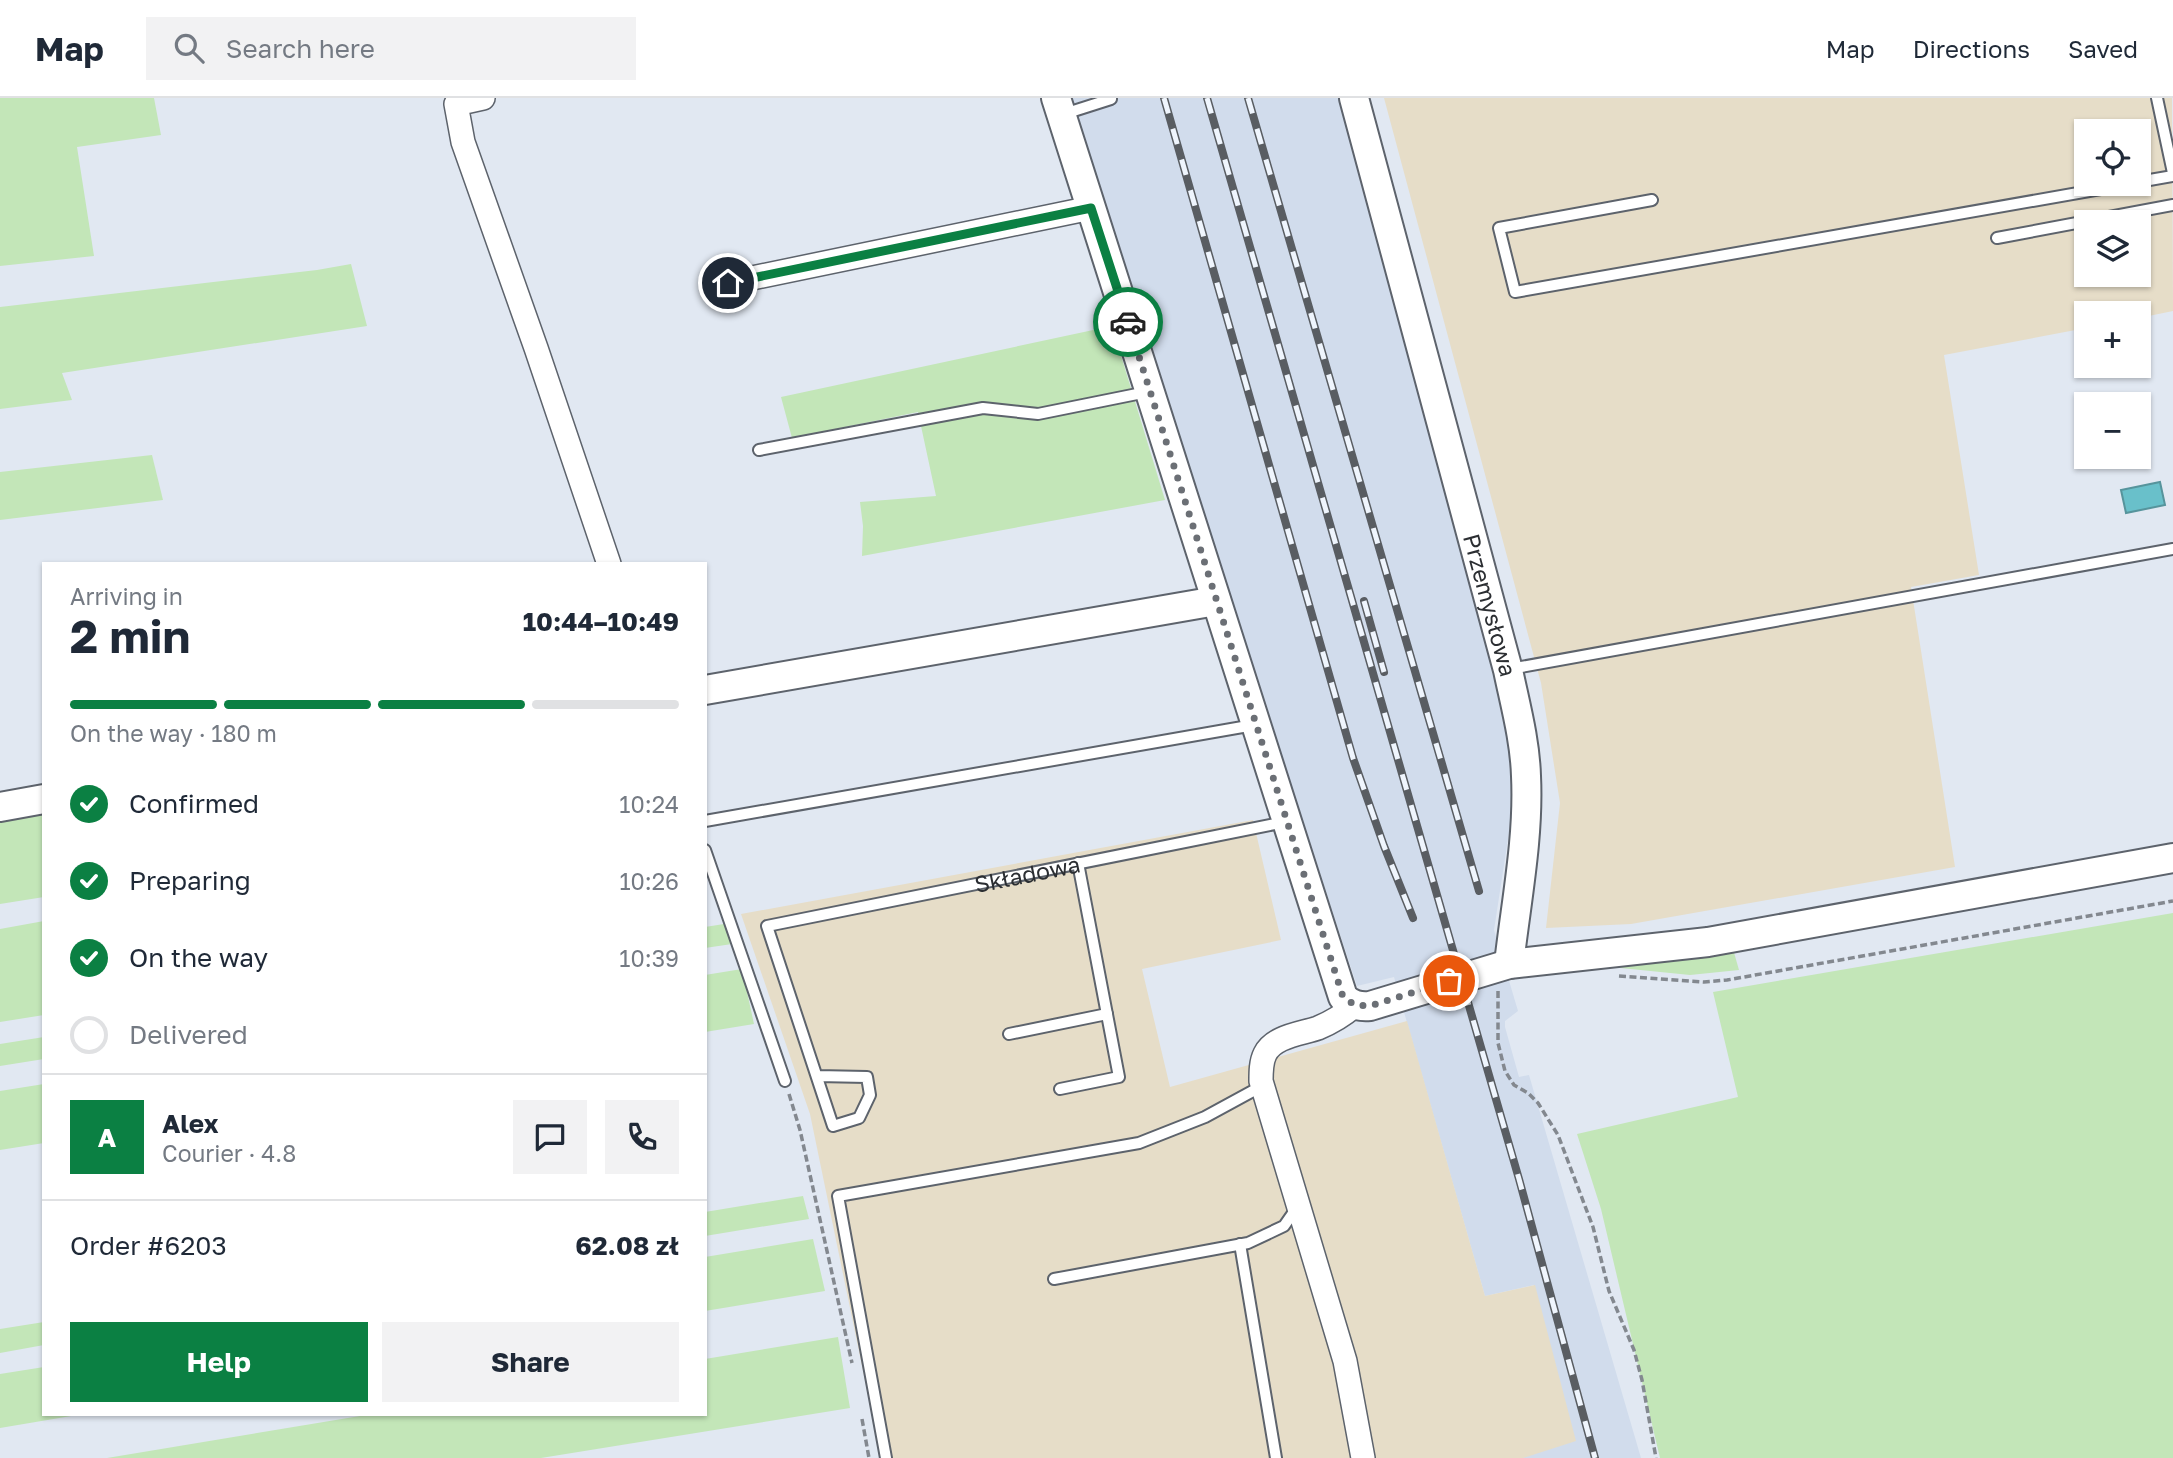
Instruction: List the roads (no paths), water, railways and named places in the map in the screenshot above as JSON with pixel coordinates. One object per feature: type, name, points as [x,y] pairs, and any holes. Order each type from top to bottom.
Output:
[{"type":"street","points":[[483,98],[455,101],[463,142],[537,348],[608,562]]},
{"type":"street","name":"Przemysłowa","points":[[1354,98],[1519,719],[1527,775],[1525,834],[1501,966]]},
{"type":"street","points":[[1058,106],[1343,997],[1355,1005],[1370,1006],[1501,966],[1709,942],[2173,858]]},
{"type":"street","points":[[728,283],[1091,208]]},
{"type":"street","points":[[707,691],[1216,601]]},
{"type":"street","points":[[0,807],[42,799]]},
{"type":"street","points":[[1355,1005],[1342,1016],[1318,1028],[1274,1044],[1265,1053],[1262,1086],[1345,1361],[1363,1458]]},
{"type":"lane","points":[[2151,179],[2173,174],[2157,98]]},
{"type":"lane","points":[[1058,106],[1111,99]]},
{"type":"lane","points":[[1652,200],[1499,228],[1515,292],[2074,194]]},
{"type":"lane","points":[[1997,239],[2173,205]]},
{"type":"lane","points":[[759,450],[983,408],[1038,414],[1150,391]]},
{"type":"lane","points":[[1508,670],[2173,549]]},
{"type":"lane","points":[[707,821],[1257,725]]},
{"type":"lane","name":"Składowa","points":[[817,1076],[767,926],[1288,821]]},
{"type":"lane","points":[[707,856],[785,1081]]},
{"type":"lane","points":[[1060,1089],[1119,1077],[1078,863]]},
{"type":"lane","points":[[1009,1034],[1107,1013]]},
{"type":"lane","points":[[817,1076],[867,1077],[870,1095],[859,1118],[834,1126],[817,1076]]},
{"type":"lane","points":[[886,1458],[838,1196],[1139,1143],[1205,1116],[1262,1086]]},
{"type":"lane","points":[[1054,1279],[1240,1244],[1284,1226],[1298,1206]]},
{"type":"lane","points":[[1240,1244],[1276,1458]]},
{"type":"water","points":[[2160,482],[2165,505],[2126,513],[2121,490]]},
{"type":"railway","points":[[1164,98],[1353,758],[1413,918]]},
{"type":"railway","points":[[1207,98],[1519,1179],[1595,1458]]},
{"type":"railway","points":[[1248,98],[1479,891]]},
{"type":"railway","points":[[1364,601],[1384,672]]}]
